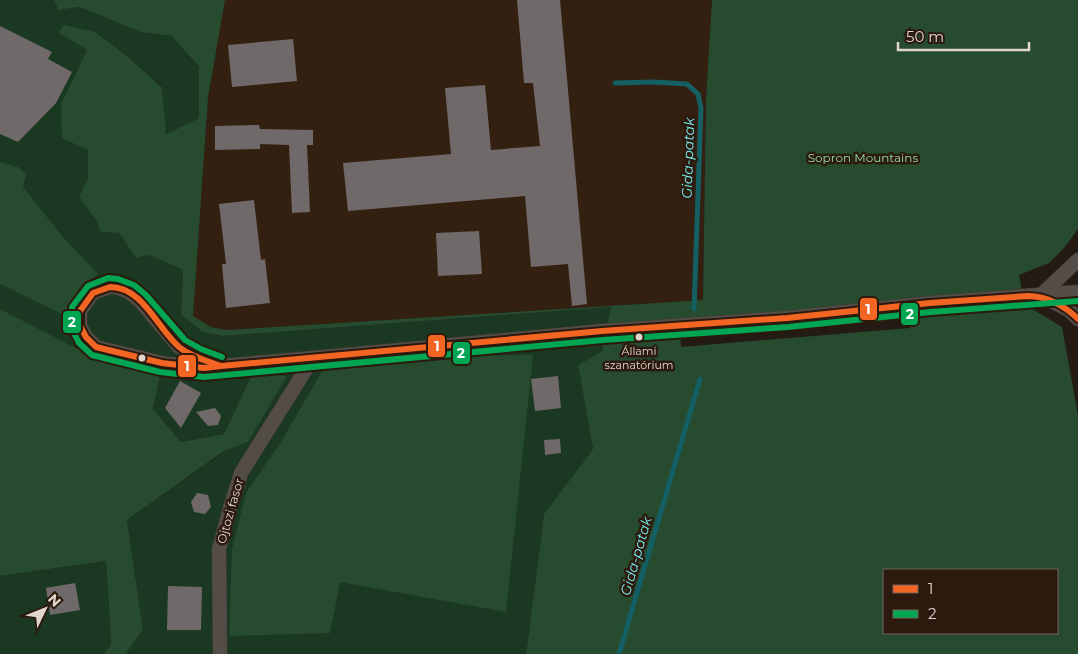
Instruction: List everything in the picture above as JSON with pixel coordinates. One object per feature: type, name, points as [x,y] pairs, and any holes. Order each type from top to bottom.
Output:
[{"type":"street","points":[[1040,296],[1078,260]]},
{"type":"street","points":[[221,366],[197,357],[179,347],[140,301],[129,292],[110,287],[93,293],[80,311],[80,326],[86,337],[96,347],[178,366],[204,368],[602,331],[787,318],[930,303],[1078,292]]},
{"type":"street","points":[[1040,296],[1069,310],[1078,320]]},
{"type":"street","name":"Ojtozi fasor","points":[[220,654],[219,549],[230,508],[242,473],[313,358]]},
{"type":"shaded area","points":[[225,0],[712,0],[706,98],[703,300],[227,330],[211,327],[193,317],[208,98]]},
{"type":"green space","points":[[0,0],[54,0],[58,10],[80,7],[140,32],[171,36],[199,68],[199,118],[165,134],[162,86],[126,55],[95,32],[59,32],[87,50],[61,104],[88,150],[88,178],[79,197],[96,220],[101,232],[119,233],[136,258],[149,255],[183,270],[181,314],[203,332],[223,336],[611,307],[602,351],[578,365],[593,449],[544,514],[526,654],[126,654],[143,629],[127,520],[224,452],[248,442],[252,374],[224,434],[181,442],[153,409],[161,372],[96,358],[0,309]]},
{"type":"green space","name":"Sopron Mountains","points":[[54,0],[225,0],[208,98],[193,316],[211,327],[227,330],[703,300],[706,98],[712,0],[1078,0],[1078,229],[1064,248],[1049,263],[1019,275],[1024,304],[1062,327],[1078,415],[1078,654],[526,654],[544,514],[593,449],[578,365],[602,351],[611,307],[223,336],[203,332],[181,315],[183,270],[149,255],[136,258],[119,233],[101,232],[96,220],[79,197],[88,178],[88,150],[62,138],[61,104],[87,50],[59,33],[64,25],[95,32],[126,55],[162,87],[166,134],[199,118],[199,67],[171,36],[140,32],[80,7],[58,10]],"holes":[[[909,310],[910,328],[681,347],[680,330]]]},
{"type":"green space","points":[[0,162],[18,167],[26,174],[23,187],[62,236],[98,274],[78,290],[70,318],[0,284]]},
{"type":"green space","points":[[0,309],[96,358],[161,372],[153,409],[181,442],[224,434],[252,374],[287,376],[248,442],[223,452],[127,520],[143,629],[126,654],[104,654],[111,644],[106,561],[0,576]]},
{"type":"green space","points":[[533,355],[506,612],[340,582],[330,633],[229,636],[232,549],[246,493],[281,442],[325,366],[459,356]]},
{"type":"green space","points":[[106,561],[111,644],[104,654],[0,654],[0,576]]},
{"type":"building","points":[[517,0],[560,0],[587,304],[572,306],[568,264],[531,267],[525,196],[348,211],[343,163],[451,154],[445,88],[485,85],[491,150],[540,146],[533,83],[524,83]]},
{"type":"building","points":[[0,26],[52,52],[48,59],[72,72],[56,103],[18,142],[0,134]]},
{"type":"building","points":[[293,39],[297,81],[232,87],[228,45]]},
{"type":"building","points":[[259,125],[260,129],[313,130],[313,145],[307,145],[310,212],[292,213],[289,145],[260,144],[260,149],[215,150],[215,126]]},
{"type":"building","points":[[254,200],[261,260],[265,259],[270,303],[226,308],[222,264],[226,264],[219,204]]},
{"type":"building","points":[[479,231],[482,274],[438,276],[436,233]]},
{"type":"building","points":[[558,376],[561,408],[535,411],[531,379]]},
{"type":"building","points":[[180,381],[201,393],[181,428],[165,408]]},
{"type":"building","points":[[215,408],[221,416],[218,425],[208,426],[196,412]]},
{"type":"building","points":[[560,439],[561,453],[545,455],[544,440]]},
{"type":"building","points":[[197,493],[208,495],[211,507],[205,514],[194,512],[191,502]]},
{"type":"building","points":[[75,583],[80,610],[50,615],[46,588]]},
{"type":"building","points":[[168,586],[202,587],[201,630],[167,630]]},
{"type":"waterway","name":"Gida-patak","points":[[615,83],[654,82],[687,84],[698,94],[701,108],[694,309]]},
{"type":"waterway","name":"Gida-patak","points":[[619,654],[700,379]]},
{"type":"transit line","name":"2","points":[[222,357],[185,340],[146,295],[134,285],[118,279],[108,278],[88,286],[72,307],[72,329],[79,343],[92,355],[160,372],[204,377],[603,340],[788,327],[931,312],[1078,301]]},
{"type":"transit line","name":"1","points":[[110,287],[122,289],[141,301],[171,339],[183,350],[221,366],[204,368],[162,363],[96,347],[86,337],[80,326],[80,311],[93,293],[110,287]]},
{"type":"transit line","name":"1","points":[[221,366],[602,331],[787,318],[930,303],[1028,296],[1035,296],[1055,303],[1078,319]]},
{"type":"place","name":"Állami szanatórium","points":[[639,337]]}]
